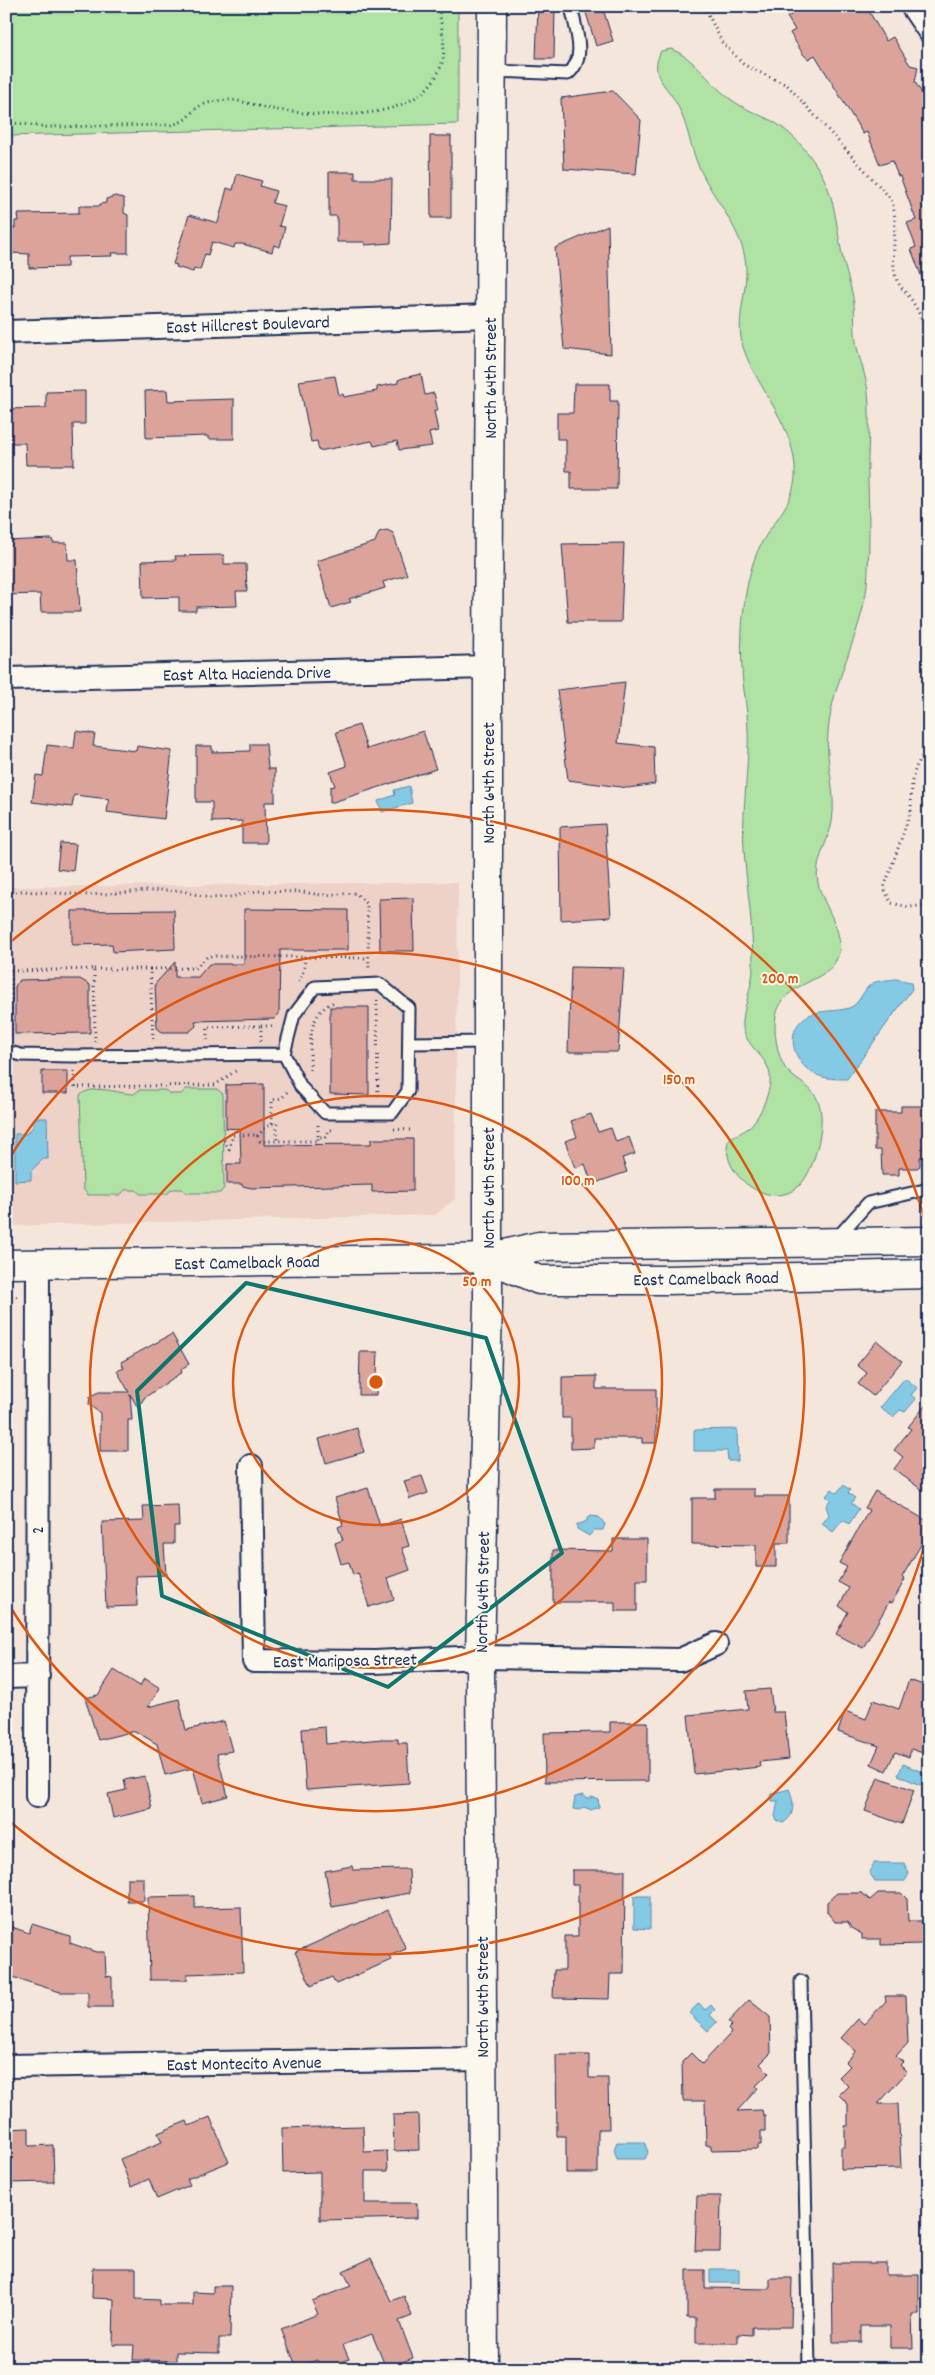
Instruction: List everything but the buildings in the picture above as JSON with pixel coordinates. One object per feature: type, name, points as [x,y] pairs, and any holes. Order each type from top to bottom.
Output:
[{"type":"street","name":"North 64th Street","points":[[484,2369],[480,1657],[488,1258],[488,667],[492,6]]},
{"type":"street","points":[[912,6],[929,31]]},
{"type":"street","name":"East Hillcrest Boulevard","points":[[6,332],[490,316]]},
{"type":"street","name":"East Alta Hacienda Drive","points":[[6,679],[488,667]]},
{"type":"street","name":"East Camelback Road","points":[[6,1264],[488,1258],[539,1246],[929,1241]]},
{"type":"street","points":[[833,1242],[834,1276]]},
{"type":"street","name":"East Camelback Road","points":[[488,1258],[539,1280],[929,1274]]},
{"type":"street","name":"2","points":[[37,1796],[36,1441],[38,1264]]},
{"type":"street","name":"East Mariposa Street","points":[[251,1466],[254,1661],[375,1662],[480,1657]]},
{"type":"street","points":[[480,1657],[680,1660],[716,1644]]},
{"type":"street","points":[[6,1677],[38,1676]]},
{"type":"street","name":"East Montecito Avenue","points":[[6,2066],[482,2059]]},
{"type":"lane","points":[[493,71],[568,74],[576,67],[580,56],[571,6]]},
{"type":"lane","points":[[380,984],[409,1008],[408,1091],[392,1113],[325,1113],[301,1087],[284,1054],[294,1015],[315,987],[380,984]]},
{"type":"lane","points":[[410,1043],[488,1042]]},
{"type":"lane","points":[[6,1051],[21,1055],[284,1054]]},
{"type":"lane","points":[[833,1242],[868,1203],[929,1189]]},
{"type":"lane","points":[[801,1981],[809,2369]]},
{"type":"path","points":[[6,122],[46,127],[169,125],[184,120],[207,103],[232,100],[272,109],[322,114],[350,115],[395,108],[403,105],[424,90],[439,71],[443,57],[439,6]]},
{"type":"path","points":[[704,6],[722,42],[744,65],[787,85],[891,199],[896,212],[893,236],[894,272],[899,287],[910,298],[929,334]]},
{"type":"path","points":[[929,744],[916,767],[912,781],[911,811],[888,870],[884,888],[891,903],[897,906],[929,905]]},
{"type":"path","points":[[6,893],[21,891],[90,895],[161,890],[183,891],[209,898],[231,897],[256,891],[302,892],[322,895],[356,893],[367,905],[370,973],[376,973]]},
{"type":"path","points":[[11,971],[195,968],[208,956],[305,957]]},
{"type":"path","points":[[6,966],[11,971],[11,1038]]},
{"type":"path","points":[[94,969],[95,1046]]},
{"type":"path","points":[[150,969],[153,1046]]},
{"type":"path","points":[[369,999],[377,999],[378,1104]]},
{"type":"path","points":[[312,1078],[310,1070],[312,1024],[322,1009],[339,1000]]},
{"type":"path","points":[[207,1044],[207,1027],[261,1026]]},
{"type":"path","points":[[66,1071],[75,1071],[75,1087],[215,1085],[241,1068]]},
{"type":"path","points":[[272,1124],[272,1100],[282,1098],[289,1086]]},
{"type":"path","points":[[224,1140],[229,1148],[233,1135],[257,1136],[272,1124],[277,1124],[278,1141]]},
{"type":"path","points":[[257,1136],[260,1141],[318,1141],[318,1137],[326,1137],[329,1130],[339,1130]]},
{"type":"highlighted area","points":[[246,1283],[486,1338],[562,1553],[388,1687],[162,1596],[137,1391]]},
{"type":"shaded area","points":[[458,882],[455,1199],[435,1215],[6,1226],[6,887]]},
{"type":"green space","points":[[6,6],[458,6],[458,124],[6,136]]},
{"type":"green space","points":[[671,49],[687,58],[721,92],[734,102],[774,122],[787,131],[804,148],[824,178],[834,210],[843,260],[853,298],[856,342],[868,392],[869,559],[867,585],[859,623],[835,695],[831,714],[828,733],[828,755],[833,811],[830,830],[817,875],[821,892],[837,928],[840,947],[833,965],[788,995],[781,1004],[775,1021],[775,1034],[784,1066],[789,1073],[812,1091],[819,1105],[821,1123],[819,1142],[808,1173],[803,1181],[798,1187],[788,1193],[777,1195],[766,1194],[756,1190],[738,1176],[728,1156],[727,1144],[731,1138],[747,1129],[755,1120],[765,1101],[770,1083],[768,1067],[745,1036],[743,1028],[744,1014],[752,981],[753,965],[744,850],[748,739],[741,649],[743,612],[750,575],[761,544],[791,496],[795,477],[794,459],[784,426],[757,379],[743,347],[740,325],[746,269],[742,246],[731,223],[704,178],[693,152],[678,106],[658,74],[657,67],[661,51]]},
{"type":"green space","points":[[100,1089],[128,1094],[134,1094],[139,1090],[165,1090],[170,1094],[181,1094],[186,1089],[217,1089],[223,1094],[224,1188],[220,1193],[187,1193],[182,1189],[172,1189],[167,1194],[140,1194],[136,1190],[125,1190],[120,1195],[88,1195],[83,1189],[80,1095]]},
{"type":"water","points":[[409,786],[412,803],[382,812],[378,801],[395,795],[394,790]]},
{"type":"water","points":[[896,979],[911,982],[912,989],[847,1079],[820,1076],[804,1066],[795,1051],[793,1043],[796,1028],[801,1021],[817,1012],[849,1008],[856,1003],[873,983]]},
{"type":"water","points":[[33,1118],[47,1118],[48,1159],[43,1159],[31,1171],[31,1180],[15,1181],[15,1134],[26,1134],[33,1127]]},
{"type":"water","points":[[905,1378],[917,1388],[911,1395],[916,1399],[905,1412],[900,1410],[893,1417],[880,1408]]},
{"type":"water","points":[[737,1429],[738,1461],[728,1461],[727,1451],[694,1451],[694,1430]]},
{"type":"water","points":[[843,1485],[850,1490],[848,1493],[855,1498],[851,1503],[859,1509],[849,1524],[843,1520],[833,1532],[822,1524],[829,1515],[826,1506],[830,1500],[826,1496],[832,1489],[837,1493]]},
{"type":"water","points":[[591,1516],[599,1517],[605,1524],[603,1530],[594,1530],[589,1536],[577,1529],[577,1525],[587,1521],[587,1518]]},
{"type":"water","points":[[903,1764],[927,1774],[928,1786],[922,1783],[920,1785],[898,1775]]},
{"type":"water","points":[[789,1789],[793,1807],[790,1816],[783,1823],[777,1821],[775,1816],[778,1801],[772,1801],[771,1794]]},
{"type":"water","points":[[583,1795],[588,1799],[592,1797],[598,1799],[599,1807],[591,1810],[584,1807],[580,1810],[573,1809],[575,1797]]},
{"type":"water","points":[[874,1863],[904,1863],[909,1874],[905,1881],[875,1881],[869,1872]]},
{"type":"water","points":[[634,1896],[650,1896],[650,1929],[634,1928]]},
{"type":"water","points":[[699,2003],[705,2010],[711,2005],[715,2010],[710,2015],[717,2022],[708,2031],[689,2013]]},
{"type":"water","points":[[617,2142],[644,2142],[648,2152],[645,2159],[617,2159],[614,2149]]},
{"type":"water","points":[[710,2269],[739,2269],[739,2283],[710,2283]]}]
